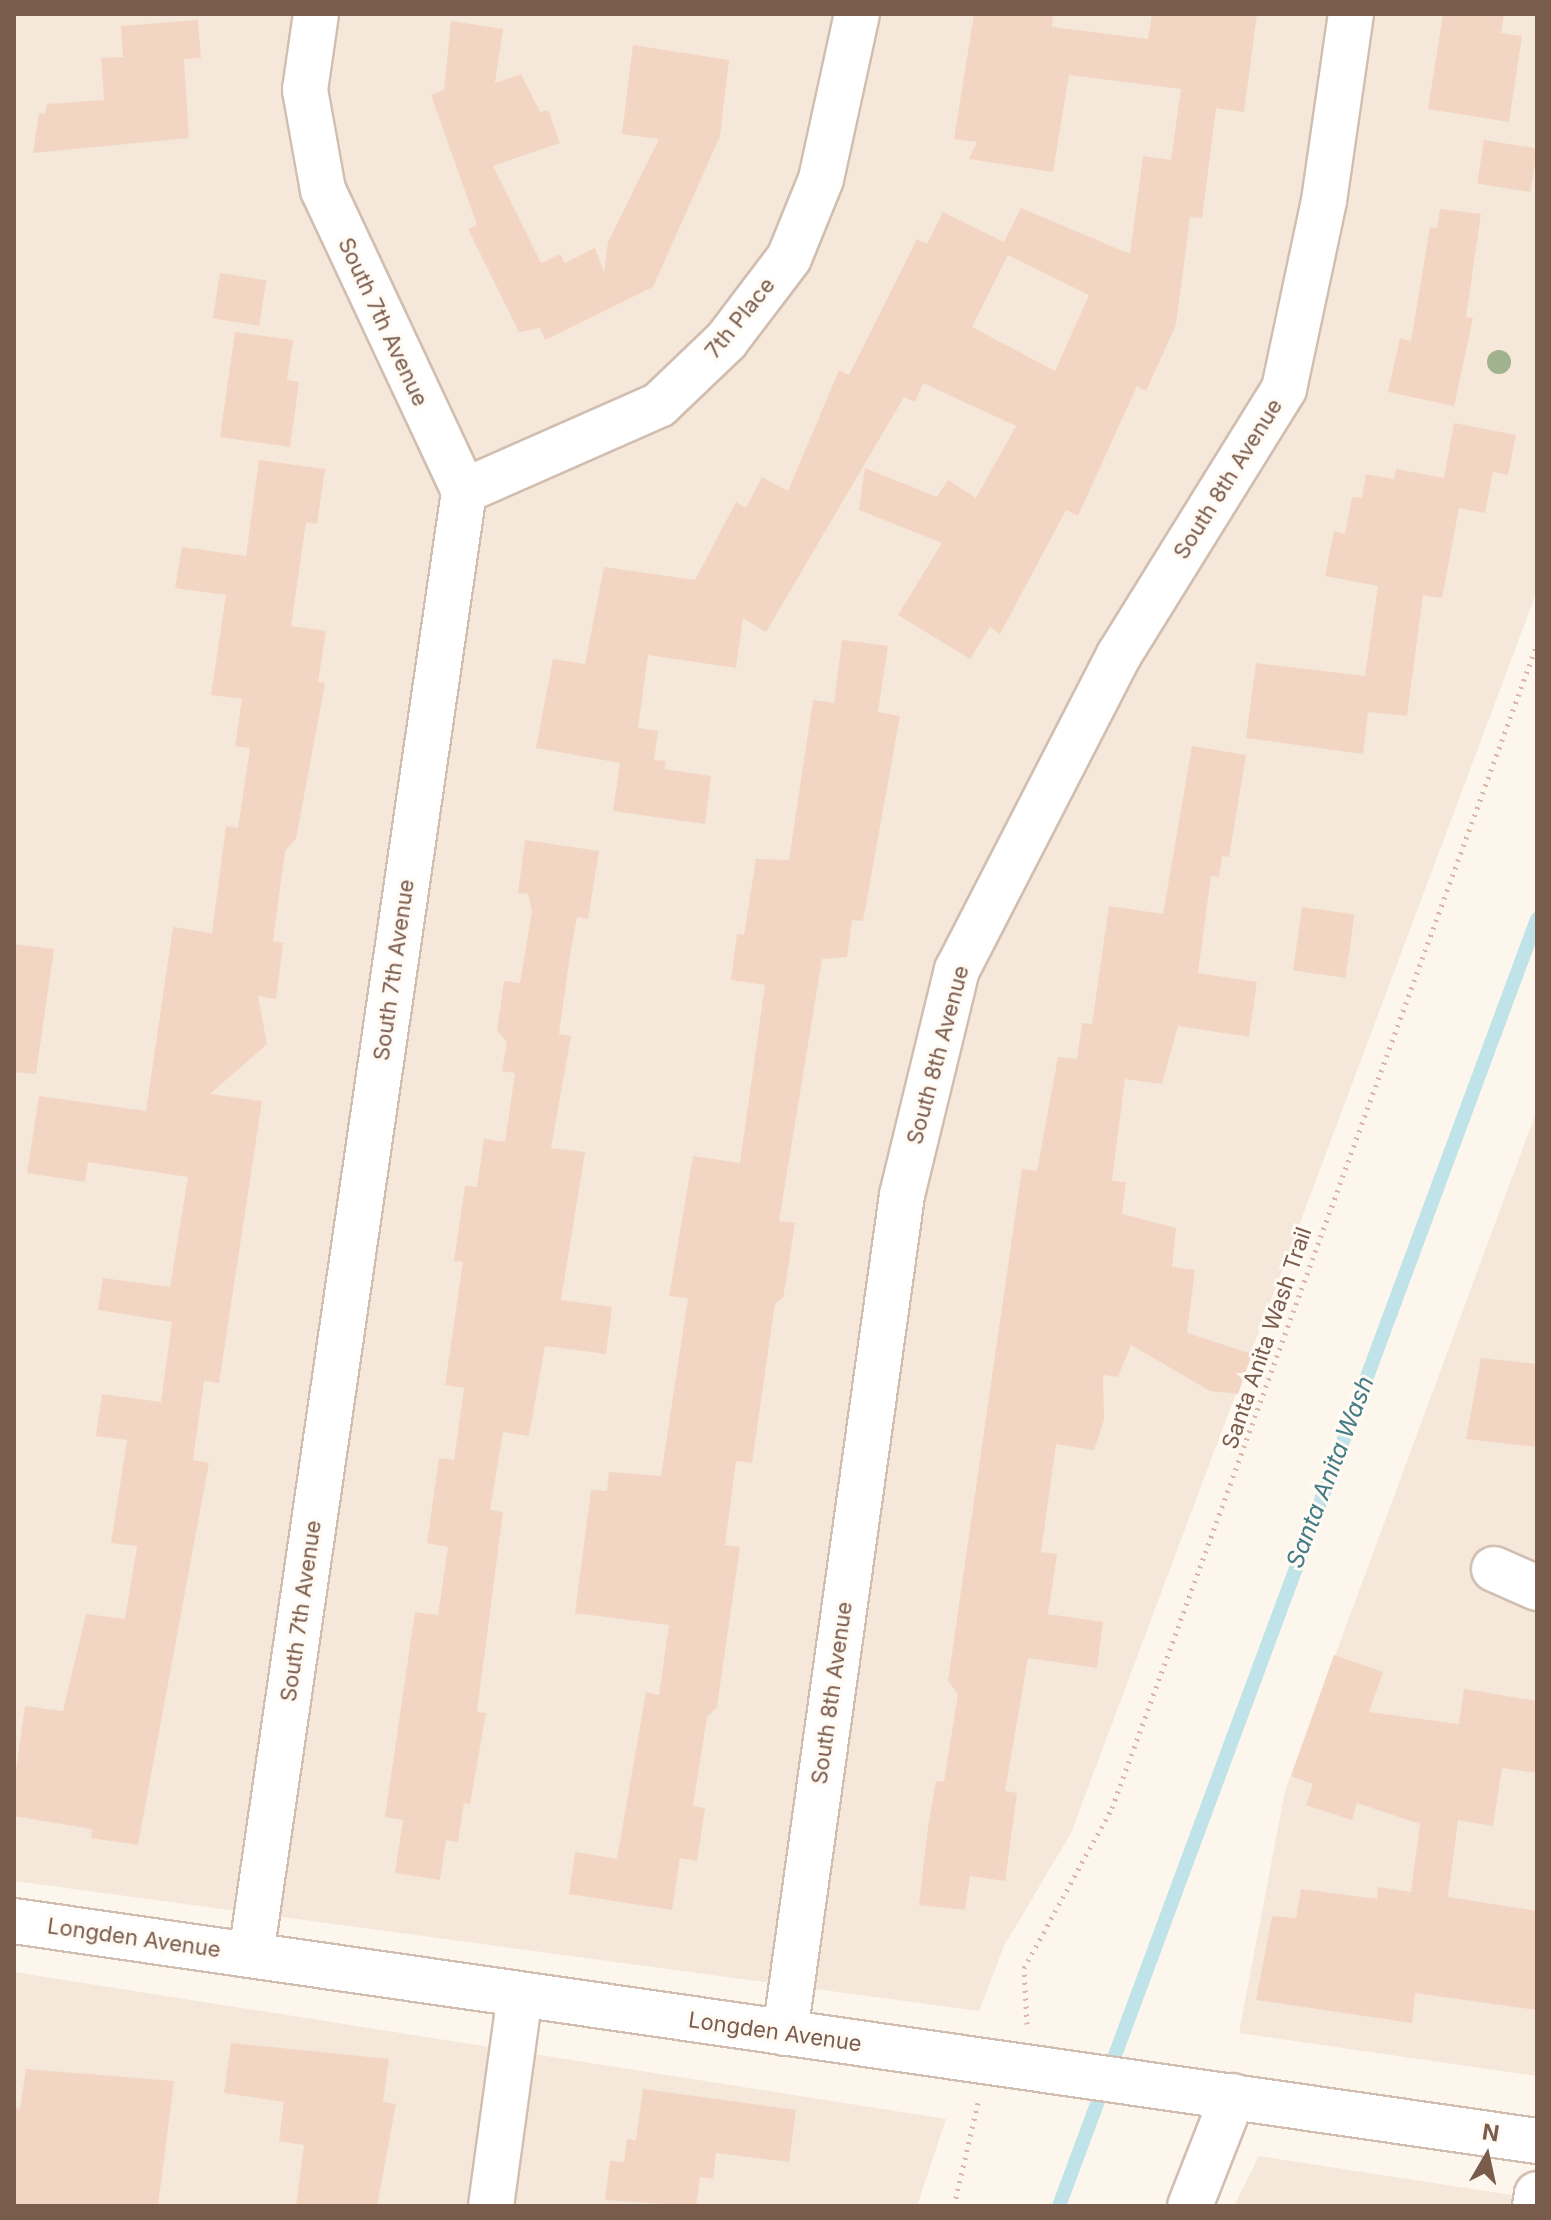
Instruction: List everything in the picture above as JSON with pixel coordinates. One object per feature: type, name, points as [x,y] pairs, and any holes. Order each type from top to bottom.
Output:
[{"type":"street","name":"South 7th Avenue","points":[[251,1955],[464,491],[323,190],[305,90],[316,14]]},
{"type":"street","name":"7th Place","points":[[464,491],[659,405],[726,341],[789,258],[821,179],[857,14]]},
{"type":"street","name":"South 8th Avenue","points":[[785,2033],[902,1195],[957,970],[1119,655],[1284,389],[1324,201],[1351,14]]},
{"type":"street","points":[[1494,1569],[1537,1588]]},
{"type":"street","name":"Longden Avenue","points":[[14,1921],[785,2033],[1040,2052],[1132,2081],[1537,2141]]},
{"type":"street","points":[[491,2206],[520,1995]]},
{"type":"street","points":[[1190,2206],[1233,2096]]},
{"type":"street","points":[[1535,2206],[1537,2194]]},
{"type":"path","name":"Santa Anita Wash Trail","points":[[1040,2052],[1024,1968],[1112,1808],[1537,644]]},
{"type":"path","points":[[954,2206],[979,2098]]},
{"type":"shaded area","points":[[14,14],[1537,14],[1537,591],[1071,1833],[1004,1946],[979,2011],[14,1881]]},
{"type":"shaded area","points":[[1537,1110],[1537,2076],[1239,2033],[1285,1791]]},
{"type":"shaded area","points":[[14,1972],[946,2119],[917,2206],[14,2206]]},
{"type":"shaded area","points":[[1259,2156],[1537,2199],[1537,2206],[1234,2206]]},
{"type":"building","points":[[974,14],[1053,14],[1052,27],[1148,39],[1152,14],[1257,14],[1244,112],[1216,108],[1202,218],[1190,217],[1176,325],[1146,391],[1137,386],[1078,516],[1066,510],[1000,634],[990,627],[970,659],[898,615],[942,543],[859,510],[865,468],[937,497],[948,480],[976,498],[1016,426],[923,383],[915,402],[904,397],[766,632],[743,618],[736,668],[648,655],[638,728],[658,731],[654,760],[666,761],[664,769],[711,776],[705,824],[613,811],[620,763],[536,748],[553,659],[585,664],[604,567],[695,580],[736,502],[746,508],[762,477],[788,491],[839,370],[849,375],[917,239],[927,244],[943,212],[1004,242],[1021,208],[1130,254],[1143,156],[1171,160],[1181,89],[1069,75],[1053,172],[969,159],[977,142],[954,139]],"holes":[[[1008,255],[1089,295],[1055,371],[972,327]]]},
{"type":"building","points":[[1443,14],[1504,14],[1501,33],[1522,36],[1509,122],[1428,109]]},
{"type":"building","points":[[198,20],[201,58],[184,59],[189,138],[33,153],[39,113],[45,114],[47,104],[104,100],[101,58],[123,57],[121,26]]},
{"type":"building","points":[[451,21],[503,29],[495,83],[521,74],[540,112],[548,110],[560,143],[493,166],[541,263],[560,254],[565,263],[595,248],[604,273],[608,242],[659,139],[622,134],[633,45],[729,60],[720,136],[653,287],[545,340],[540,328],[519,332],[468,229],[477,225],[431,95],[444,90]]},
{"type":"building","points":[[1484,140],[1537,148],[1530,192],[1477,183]]},
{"type":"building","points":[[1440,209],[1481,214],[1466,317],[1473,318],[1454,406],[1388,392],[1400,338],[1411,341],[1430,227],[1437,228]]},
{"type":"building","points":[[220,273],[266,280],[259,326],[213,318]]},
{"type":"building","points":[[235,332],[293,340],[287,380],[299,382],[290,447],[220,437]]},
{"type":"building","points":[[1454,423],[1516,435],[1508,475],[1493,472],[1485,513],[1459,508],[1442,598],[1423,595],[1407,716],[1368,712],[1363,754],[1246,738],[1256,663],[1365,676],[1378,586],[1325,576],[1334,531],[1345,534],[1352,497],[1362,498],[1366,474],[1394,479],[1396,469],[1444,478]]},
{"type":"building","points":[[259,460],[325,469],[317,524],[306,522],[291,626],[326,631],[318,682],[325,683],[296,839],[285,851],[273,941],[283,943],[276,999],[258,996],[267,1044],[210,1094],[262,1101],[219,1383],[204,1381],[193,1460],[209,1463],[138,1845],[91,1838],[92,1829],[14,1816],[14,1785],[25,1706],[63,1711],[86,1614],[125,1619],[137,1546],[111,1543],[127,1440],[96,1436],[102,1394],[161,1402],[172,1322],[98,1310],[103,1278],[170,1287],[188,1177],[88,1162],[85,1182],[27,1173],[39,1096],[146,1111],[173,927],[212,933],[226,826],[238,828],[250,748],[235,746],[242,699],[211,695],[226,595],[175,588],[182,547],[246,556]]},
{"type":"building","points":[[842,640],[888,646],[878,712],[900,716],[863,921],[852,920],[847,957],[822,959],[779,1221],[795,1223],[788,1269],[783,1298],[775,1303],[752,1463],[736,1461],[725,1545],[740,1547],[717,1707],[707,1717],[693,1806],[705,1808],[697,1861],[680,1858],[672,1910],[569,1894],[575,1852],[617,1859],[646,1692],[659,1695],[669,1625],[575,1613],[591,1490],[607,1491],[609,1472],[661,1476],[688,1298],[669,1296],[693,1156],[740,1163],[765,985],[731,980],[737,934],[744,935],[756,859],[789,860],[813,700],[834,703]]},
{"type":"building","points":[[1192,746],[1246,755],[1229,857],[1222,856],[1219,877],[1211,876],[1198,973],[1257,982],[1249,1037],[1178,1026],[1162,1084],[1125,1079],[1112,1181],[1126,1182],[1122,1214],[1176,1228],[1172,1267],[1195,1270],[1187,1333],[1252,1354],[1238,1394],[1210,1391],[1131,1345],[1118,1377],[1103,1375],[1104,1420],[1094,1450],[1056,1444],[1041,1552],[1057,1554],[1048,1614],[1103,1622],[1097,1668],[1028,1658],[1005,1791],[1017,1793],[1005,1881],[970,1876],[965,1910],[919,1905],[936,1781],[944,1782],[958,1694],[948,1681],[1022,1169],[1037,1171],[1058,1057],[1077,1059],[1082,1023],[1092,1024],[1109,906],[1163,914]]},
{"type":"building","points":[[525,840],[599,851],[588,919],[577,917],[570,955],[559,1034],[571,1036],[551,1148],[585,1152],[561,1300],[612,1307],[606,1354],[545,1346],[529,1436],[503,1432],[490,1510],[503,1512],[477,1712],[486,1713],[470,1804],[464,1803],[458,1842],[446,1840],[440,1880],[395,1873],[403,1820],[385,1817],[415,1612],[438,1615],[448,1547],[427,1543],[439,1458],[454,1460],[464,1388],[445,1385],[463,1262],[454,1261],[465,1186],[477,1187],[484,1139],[505,1142],[515,1073],[502,1071],[507,1042],[497,1031],[504,981],[520,983],[532,911],[528,894],[518,893]]},
{"type":"building","points":[[1302,907],[1354,914],[1346,978],[1293,970]]},
{"type":"building","points":[[14,944],[54,949],[36,1074],[14,1072]]},
{"type":"building","points":[[1481,1358],[1537,1364],[1537,1447],[1466,1439]]},
{"type":"building","points":[[1334,1655],[1383,1672],[1369,1712],[1459,1724],[1464,1689],[1537,1701],[1537,1773],[1502,1768],[1493,1826],[1458,1820],[1448,1897],[1537,1911],[1537,2010],[1415,1993],[1412,2023],[1256,2000],[1272,1916],[1296,1918],[1301,1889],[1377,1899],[1378,1887],[1411,1892],[1420,1824],[1357,1803],[1352,1820],[1306,1805],[1313,1784],[1291,1776]]},
{"type":"building","points":[[231,2043],[389,2059],[383,2102],[396,2104],[377,2206],[296,2206],[304,2145],[279,2141],[284,2102],[224,2093]]},
{"type":"building","points":[[26,2069],[174,2081],[158,2206],[14,2206],[14,2108],[20,2109]]},
{"type":"building","points":[[643,2089],[796,2110],[789,2162],[716,2153],[713,2179],[700,2177],[696,2206],[605,2200],[610,2161],[624,2162],[627,2139],[636,2140]]},
{"type":"waterway","name":"Santa Anita Wash","points":[[1059,2206],[1537,919]]}]
